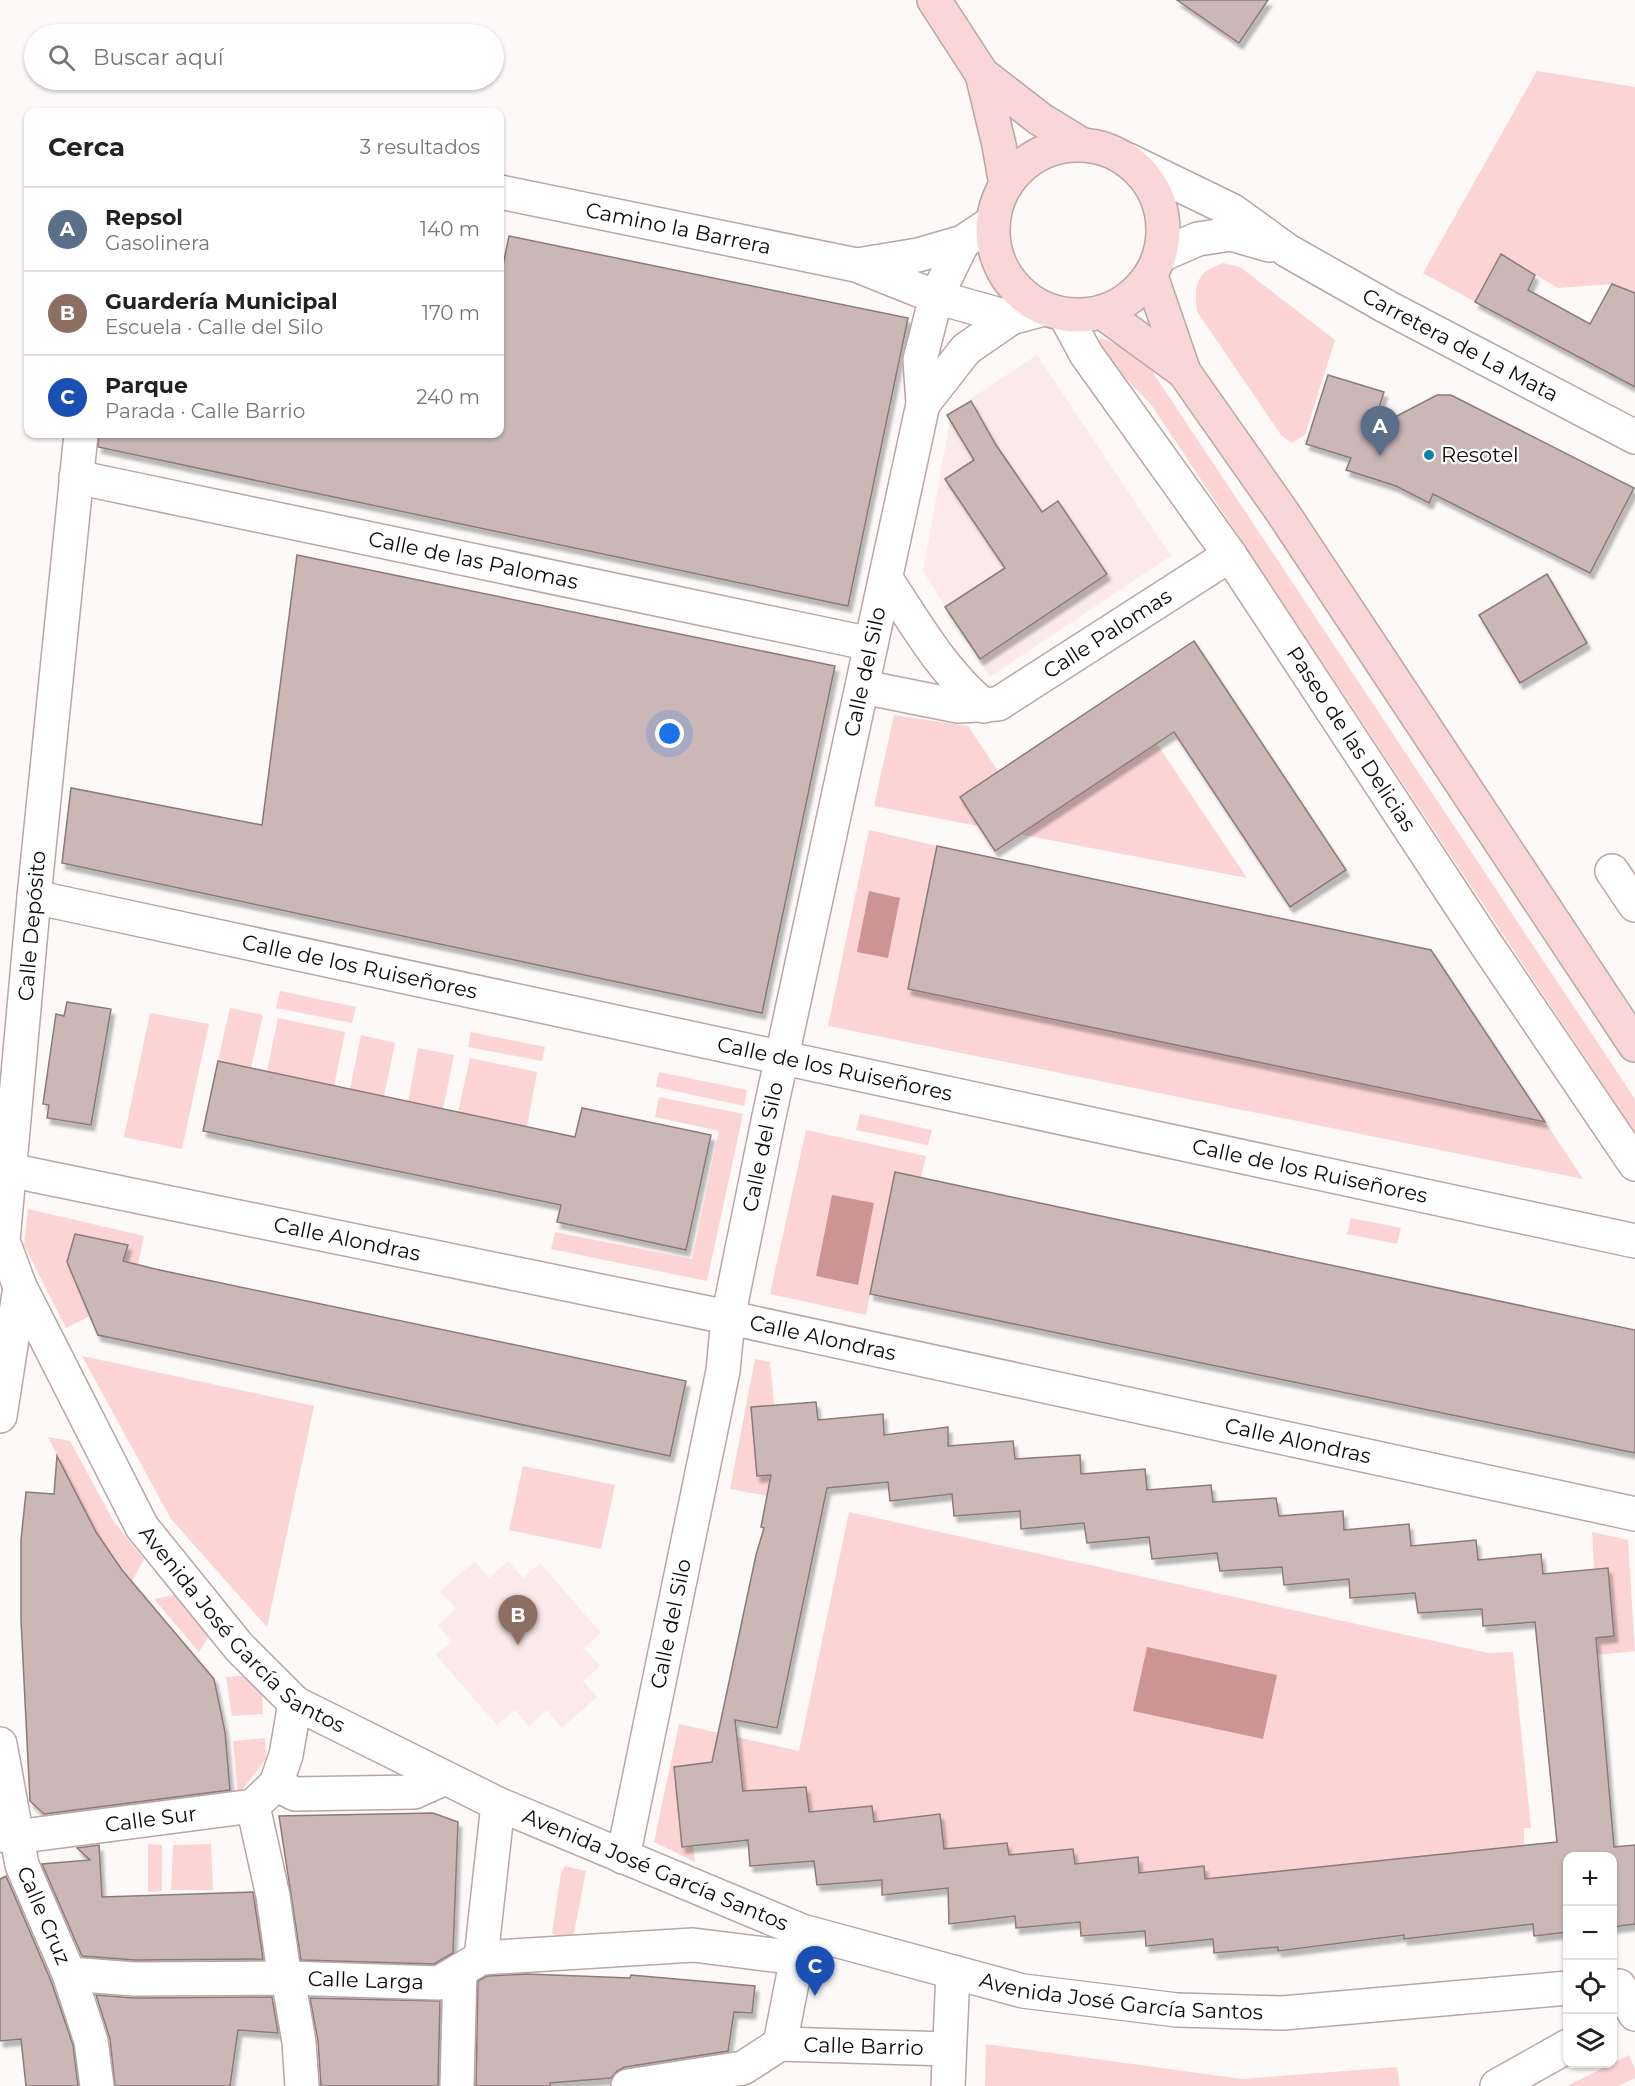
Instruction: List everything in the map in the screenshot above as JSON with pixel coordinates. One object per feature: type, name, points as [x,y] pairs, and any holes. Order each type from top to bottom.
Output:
[{"type":"main road","points":[[934,0],[982,74],[1040,119],[1082,144]]},
{"type":"main road","points":[[982,74],[1006,185]]},
{"type":"main road","points":[[1082,144],[1106,148],[1128,160],[1147,178],[1160,202],[1164,228],[1156,265],[1130,299],[1102,312],[1084,316],[1055,312],[1022,295],[1005,274],[995,249],[993,222],[995,209],[1006,185],[1025,162],[1052,148],[1082,144]]},
{"type":"main road","points":[[1156,265],[1184,372]]},
{"type":"main road","points":[[1102,312],[1184,372],[1283,513],[1635,1045]]},
{"type":"street","name":"Carretera de La Mata","points":[[1128,160],[1233,212],[1288,251],[1387,307],[1635,437]]},
{"type":"street","name":"Camino la Barrera","points":[[504,193],[855,265],[936,297],[1011,318]]},
{"type":"street","points":[[963,242],[993,222]]},
{"type":"street","name":"Carretera de La Mata","points":[[1156,265],[1198,239],[1231,234],[1288,251]]},
{"type":"street","name":"Camino la Barrera","points":[[855,265],[918,255],[963,242]]},
{"type":"street","name":"Calle del Silo","points":[[623,1857],[720,1383],[728,1318],[923,404],[920,360],[936,297],[963,242]]},
{"type":"street","name":"Calle del Silo","points":[[923,404],[966,349],[1011,318],[1055,312]]},
{"type":"street","name":"Paseo de las Delicias","points":[[1055,312],[1230,555],[1484,941],[1635,1164]]},
{"type":"street","name":"Calle Depósito","points":[[0,1416],[20,1287],[3,1241],[34,897],[81,438]]},
{"type":"street","name":"Calle de las Palomas","points":[[76,477],[871,644]]},
{"type":"street","name":"Calle Palomas","points":[[863,687],[958,706],[998,704],[1230,555]]},
{"type":"street","points":[[886,579],[945,668],[960,687],[984,706]]},
{"type":"street","points":[[1612,872],[1635,905]]},
{"type":"street","name":"Calle de los Ruiseñores","points":[[34,897],[783,1056],[1635,1241]]},
{"type":"street","name":"Calle Alondras","points":[[9,1170],[728,1318],[1635,1514]]},
{"type":"street","name":"Avenida José García Santos","points":[[20,1287],[142,1527],[240,1647],[295,1703],[498,1804],[623,1857],[800,1945],[953,1972],[1023,1991],[1177,2010],[1272,2013],[1563,1988]]},
{"type":"street","points":[[295,1703],[286,1755],[265,1795],[273,1896],[283,1966],[288,1978],[299,2042],[302,2086]]},
{"type":"street","name":"Calle Cruz","points":[[0,1744],[5,1839],[22,1865],[69,1974],[91,2041],[97,2086]]},
{"type":"street","name":"Calle Sur","points":[[5,1839],[265,1795],[414,1792],[445,1778]]},
{"type":"street","points":[[456,2086],[471,1965],[498,1804]]},
{"type":"street","name":"Calle Larga","points":[[69,1974],[134,1979],[288,1978],[439,1983],[471,1965],[693,1946],[800,1945]]},
{"type":"street","name":"Calle Barrio","points":[[780,2044],[800,1945]]},
{"type":"street","points":[[948,2086],[953,1972]]},
{"type":"street","points":[[1620,1988],[1635,2014]]},
{"type":"street","name":"Calle Barrio","points":[[628,2086],[743,2068],[780,2044],[948,2049]]},
{"type":"street","points":[[1497,2086],[1563,2049]]},
{"type":"shaded area","points":[[1537,71],[1635,87],[1635,293],[1612,284],[1558,288],[1501,254],[1475,302],[1423,273]]},
{"type":"shaded area","points":[[1223,263],[1240,267],[1335,340],[1305,435],[1292,443],[1281,435],[1197,311],[1196,294],[1202,275]]},
{"type":"shaded area","points":[[1101,338],[1130,350],[1150,368],[1635,1099],[1635,1133],[1152,406],[1099,350],[1097,344]]},
{"type":"shaded area","points":[[1037,355],[1171,556],[990,677],[923,571],[950,421],[948,414]]},
{"type":"shaded area","points":[[894,715],[968,726],[998,771],[960,797],[967,809],[1027,818],[1043,808],[1048,816],[1157,744],[1247,878],[874,806]]},
{"type":"shaded area","points":[[869,830],[937,846],[908,989],[1545,1122],[1583,1179],[828,1026]]},
{"type":"shaded area","points":[[869,891],[900,898],[888,958],[857,952]]},
{"type":"shaded area","points":[[280,991],[356,1007],[352,1023],[276,1008]]},
{"type":"shaded area","points":[[230,1008],[263,1015],[251,1068],[218,1061]]},
{"type":"shaded area","points":[[150,1013],[209,1024],[182,1149],[124,1137]]},
{"type":"shaded area","points":[[278,1018],[345,1032],[334,1086],[267,1071]]},
{"type":"shaded area","points":[[471,1032],[545,1047],[542,1061],[468,1047]]},
{"type":"shaded area","points":[[361,1035],[395,1043],[384,1096],[350,1089]]},
{"type":"shaded area","points":[[418,1048],[454,1055],[443,1109],[408,1102]]},
{"type":"shaded area","points":[[470,1058],[537,1072],[527,1127],[458,1112]]},
{"type":"shaded area","points":[[659,1072],[747,1090],[744,1106],[656,1087]]},
{"type":"shaded area","points":[[659,1097],[743,1114],[707,1281],[551,1249],[555,1232],[692,1259],[719,1131],[655,1117]]},
{"type":"shaded area","points":[[860,1114],[932,1130],[928,1145],[856,1130]]},
{"type":"shaded area","points":[[806,1130],[926,1156],[921,1178],[886,1217],[866,1315],[770,1294]]},
{"type":"shaded area","points":[[832,1195],[874,1203],[858,1285],[816,1276]]},
{"type":"shaded area","points":[[28,1209],[144,1236],[138,1265],[123,1261],[127,1245],[75,1234],[67,1262],[90,1316],[66,1328],[24,1245]]},
{"type":"shaded area","points":[[1351,1218],[1401,1228],[1397,1244],[1347,1234]]},
{"type":"shaded area","points":[[82,1356],[314,1406],[267,1627],[171,1519]]},
{"type":"shaded area","points":[[755,1359],[770,1362],[774,1405],[751,1408],[757,1476],[789,1473],[768,1496],[730,1489]]},
{"type":"shaded area","points":[[48,1437],[70,1441],[114,1522],[144,1559],[132,1581],[94,1528]]},
{"type":"shaded area","points":[[523,1466],[615,1485],[601,1549],[509,1530]]},
{"type":"shaded area","points":[[849,1512],[1488,1653],[1513,1652],[1531,1828],[1524,1828],[1524,1846],[1205,1879],[1204,1866],[1139,1873],[1138,1857],[1075,1864],[1073,1849],[1009,1856],[1007,1844],[944,1849],[940,1814],[874,1822],[872,1806],[809,1812],[805,1787],[743,1791],[739,1760],[674,1767],[682,1846],[693,1846],[695,1862],[654,1842],[679,1724],[799,1751]]},
{"type":"shaded area","points":[[1592,1532],[1628,1540],[1635,1651],[1597,1655],[1581,1639],[1614,1635],[1608,1568],[1594,1569]]},
{"type":"shaded area","points":[[475,1561],[489,1578],[508,1561],[523,1578],[540,1563],[601,1633],[584,1648],[600,1666],[583,1681],[597,1697],[562,1728],[547,1710],[529,1726],[515,1710],[497,1725],[436,1655],[452,1642],[438,1625],[456,1609],[440,1591]]},
{"type":"shaded area","points":[[175,1595],[210,1634],[199,1652],[154,1599]]},
{"type":"shaded area","points":[[1147,1647],[1277,1675],[1263,1739],[1133,1711]]},
{"type":"shaded area","points":[[248,1675],[262,1688],[263,1714],[232,1716],[226,1677]]},
{"type":"shaded area","points":[[265,1738],[266,1759],[238,1795],[233,1741]]},
{"type":"shaded area","points":[[148,1844],[162,1845],[162,1891],[148,1892]]},
{"type":"shaded area","points":[[211,1844],[213,1890],[171,1890],[173,1845]]},
{"type":"shaded area","points":[[565,1866],[586,1871],[573,1938],[559,1937],[552,1933],[561,1873]]},
{"type":"shaded area","points":[[986,2044],[1242,2079],[1397,2067],[1400,2086],[985,2086]]},
{"type":"shaded area","points":[[1629,2055],[1635,2069],[1635,2078],[1618,2086],[1567,2086],[1603,2068],[1617,2068],[1617,2061]]},
{"type":"building","points":[[1177,0],[1268,0],[1239,43]]},
{"type":"building","points":[[509,236],[908,318],[848,606],[98,447],[99,438],[504,438],[504,260]]},
{"type":"building","points":[[1501,254],[1535,275],[1528,290],[1590,324],[1612,284],[1635,293],[1635,387],[1475,302]]},
{"type":"building","points":[[1328,375],[1384,392],[1372,429],[1437,395],[1451,395],[1634,488],[1590,573],[1433,494],[1429,503],[1396,486],[1346,470],[1351,458],[1306,444]]},
{"type":"building","points":[[971,401],[996,445],[1042,512],[1058,501],[1107,574],[980,659],[945,607],[1005,568],[945,479],[974,460],[947,415]]},
{"type":"building","points":[[297,555],[835,666],[762,1013],[62,863],[71,788],[262,825]]},
{"type":"building","points":[[1547,574],[1587,643],[1520,683],[1479,615]]},
{"type":"building","points":[[1194,641],[1346,870],[1290,907],[1174,732],[995,851],[960,797]]},
{"type":"building","points":[[937,846],[1431,950],[1545,1122],[908,989]]},
{"type":"building","points":[[67,1002],[111,1009],[91,1125],[47,1118],[49,1105],[43,1104],[56,1014],[64,1016]]},
{"type":"building","points":[[218,1061],[575,1137],[582,1108],[711,1135],[686,1250],[557,1222],[561,1205],[203,1131]]},
{"type":"building","points":[[895,1172],[1635,1330],[1635,1453],[870,1294]]},
{"type":"building","points":[[75,1234],[128,1245],[123,1261],[155,1269],[686,1381],[670,1456],[98,1335],[67,1262]]},
{"type":"building","points":[[816,1402],[818,1420],[883,1414],[884,1435],[948,1427],[948,1446],[1013,1441],[1015,1459],[1080,1455],[1081,1474],[1145,1469],[1147,1490],[1211,1485],[1213,1502],[1276,1498],[1279,1516],[1343,1511],[1344,1530],[1409,1524],[1411,1546],[1476,1540],[1478,1560],[1541,1554],[1543,1574],[1608,1568],[1614,1636],[1596,1638],[1614,1847],[1635,1845],[1635,1924],[1617,1926],[1617,1852],[1563,1852],[1563,1933],[1534,1936],[1533,1924],[1404,1939],[1404,1935],[1278,1951],[1278,1947],[1214,1953],[1213,1939],[1146,1946],[1145,1931],[1081,1936],[1080,1922],[1016,1928],[1015,1916],[949,1924],[948,1888],[882,1895],[882,1880],[817,1885],[814,1861],[750,1866],[748,1840],[682,1847],[674,1767],[712,1762],[756,1555],[764,1528],[761,1527],[771,1475],[757,1476],[751,1407]],"holes":[[[888,1482],[890,1501],[952,1494],[954,1516],[1020,1511],[1021,1529],[1084,1523],[1087,1543],[1149,1537],[1152,1559],[1217,1553],[1220,1571],[1282,1567],[1284,1585],[1349,1579],[1350,1598],[1415,1593],[1418,1613],[1482,1609],[1483,1626],[1535,1622],[1557,1842],[1205,1879],[1204,1866],[1139,1873],[1138,1857],[1075,1864],[1073,1849],[1009,1855],[1007,1843],[944,1849],[940,1814],[874,1822],[872,1806],[809,1812],[806,1787],[743,1791],[735,1720],[777,1728],[827,1488]]]},
{"type":"building","points":[[57,1456],[96,1532],[122,1570],[214,1679],[225,1732],[230,1790],[44,1814],[30,1801],[21,1620],[21,1540],[26,1492],[54,1494]]},
{"type":"building","points":[[433,1813],[458,1822],[453,1953],[434,1964],[301,1960],[279,1816]]},
{"type":"building","points":[[99,1845],[102,1897],[253,1892],[263,1959],[135,1960],[82,1956],[42,1864],[90,1860],[77,1848]]},
{"type":"building","points":[[6,1876],[51,1981],[73,2045],[78,2086],[26,2086],[21,2039],[0,2041],[0,1879]]},
{"type":"building","points":[[527,1974],[630,1978],[631,1975],[755,1986],[752,2013],[734,2012],[728,2051],[625,2067],[611,2078],[550,2083],[550,2086],[476,2086],[478,1981],[487,1976]]},
{"type":"building","points":[[96,1995],[134,1998],[272,1997],[278,2033],[238,2030],[230,2086],[115,2086],[110,2039]]},
{"type":"building","points":[[310,1998],[440,2001],[438,2086],[321,2086],[318,2041]]},
{"type":"place","name":"Resotel","points":[[1429,455]]},
{"type":"place","name":"Repsol","points":[[1380,456]]},
{"type":"place","name":"Guardería Municipal","points":[[518,1645]]},
{"type":"place","name":"Parque","points":[[815,1996]]}]
